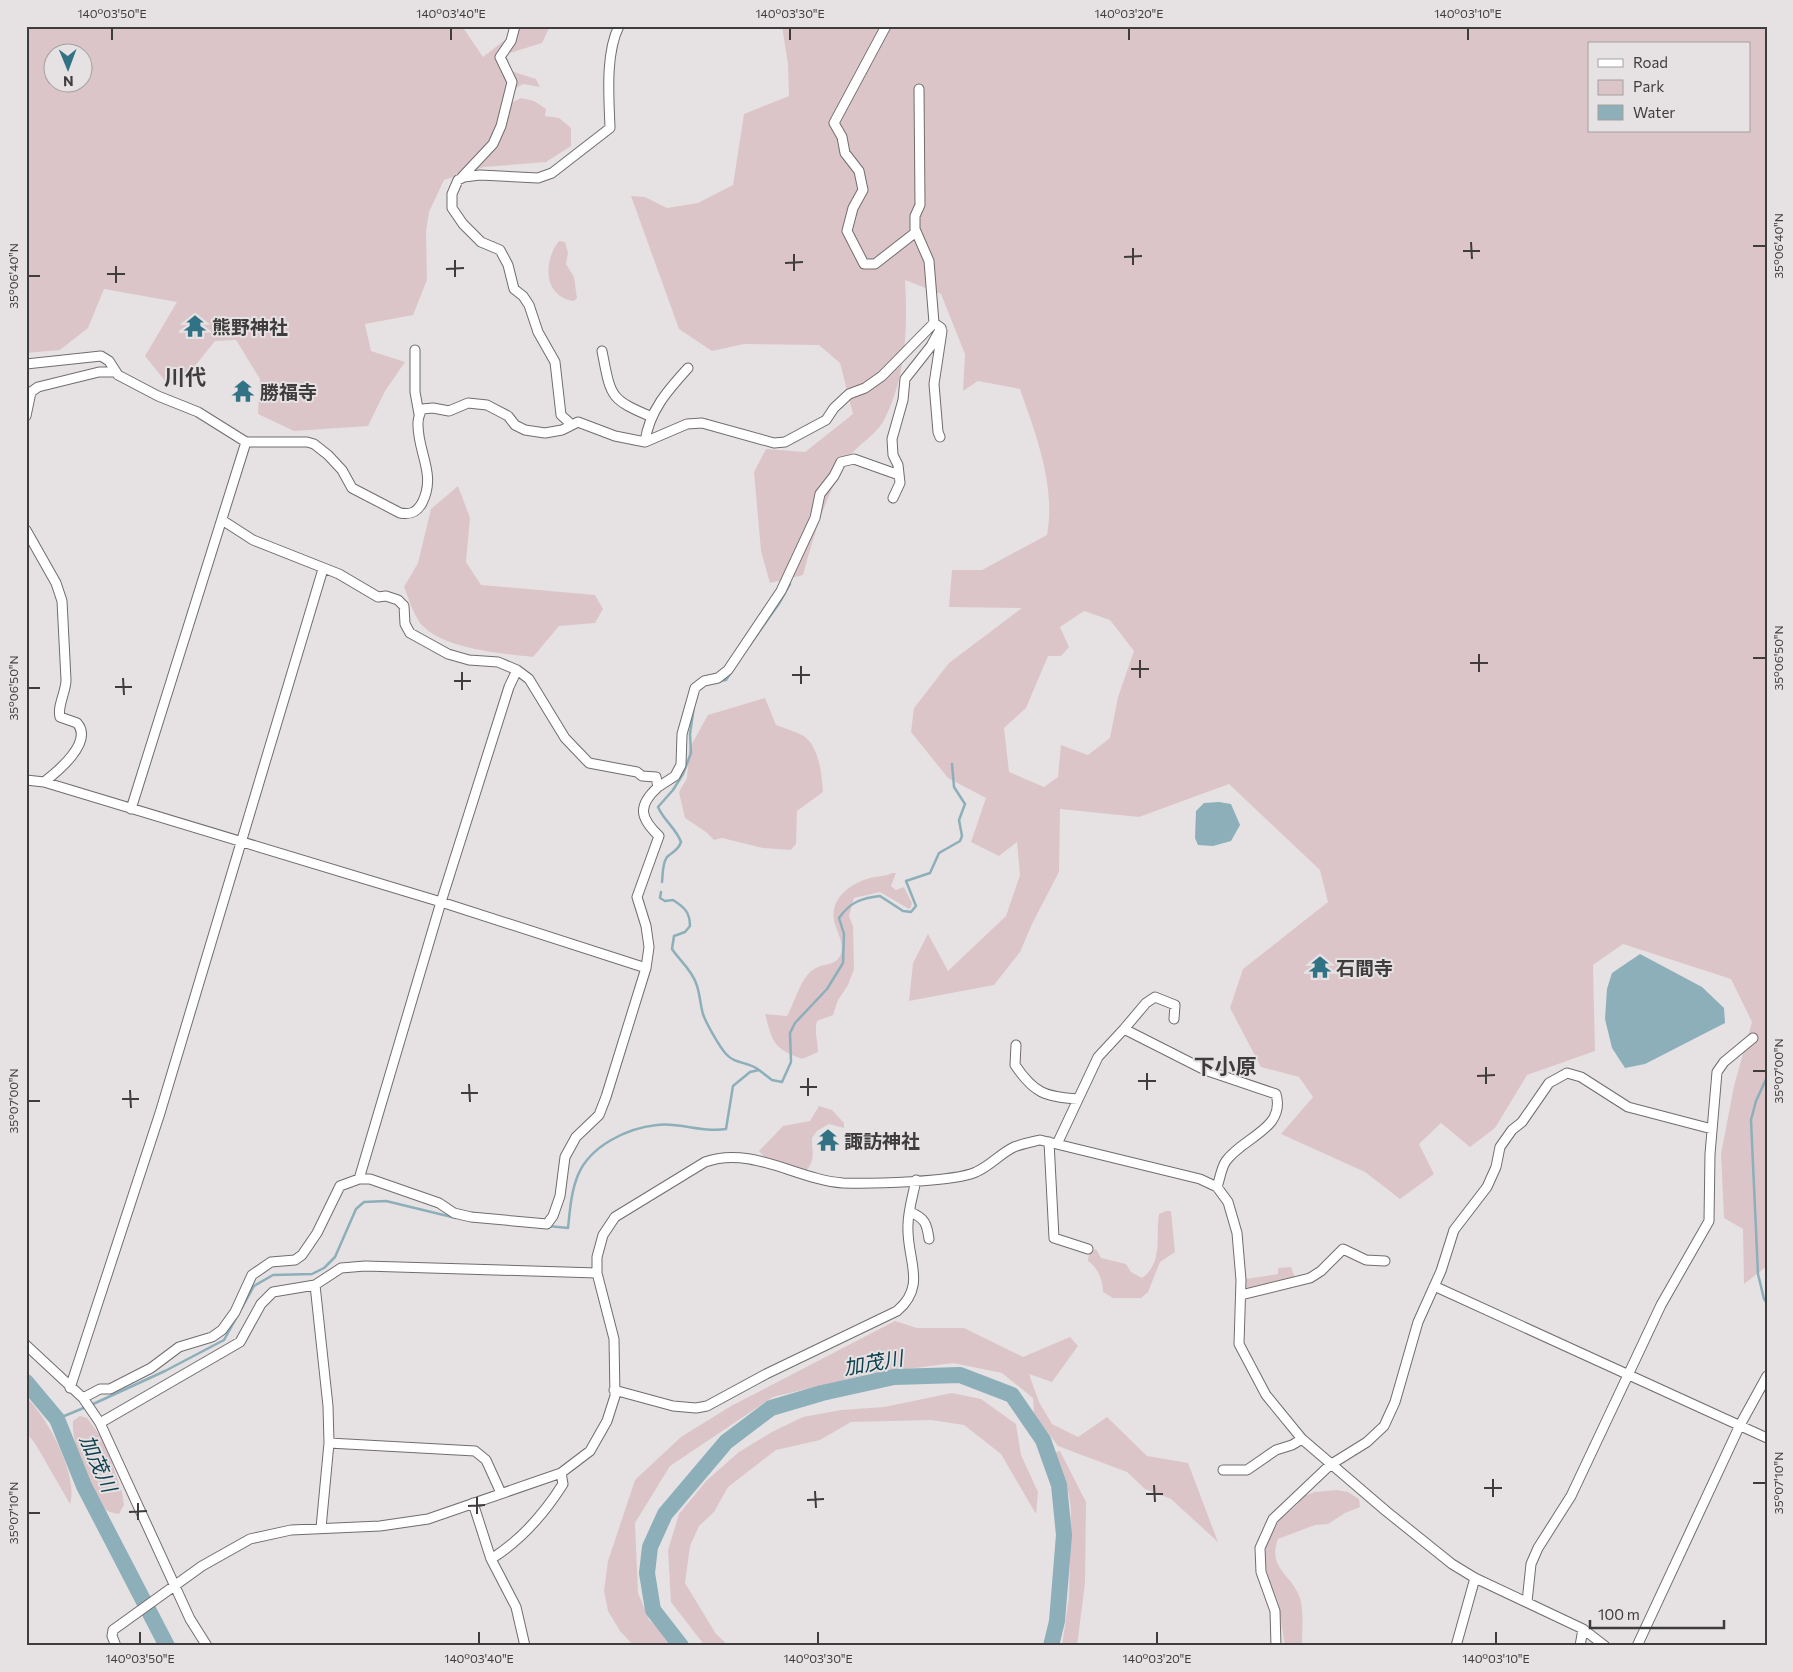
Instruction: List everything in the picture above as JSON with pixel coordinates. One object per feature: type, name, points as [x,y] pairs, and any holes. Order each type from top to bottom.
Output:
[{"type":"street","points":[[515,26],[511,40],[500,57],[512,82],[500,126],[493,144],[460,179],[452,194],[452,208],[463,224],[481,242],[500,250],[508,265],[514,289],[523,296],[529,305],[538,332],[555,362],[561,415],[572,425]]},
{"type":"street","points":[[460,179],[480,174],[511,178],[538,178],[545,176],[559,168],[610,128],[610,73],[616,32],[620,26]]},
{"type":"street","points":[[886,26],[834,123],[842,137],[845,153],[859,171],[863,190],[853,208],[847,231],[864,264],[875,264],[916,232]]},
{"type":"street","points":[[893,498],[900,483],[898,465],[893,454],[892,439],[903,400],[906,379],[931,346],[937,325],[929,261],[916,232],[915,216],[920,205],[919,89]]},
{"type":"street","points":[[937,325],[942,332],[934,384],[940,437]]},
{"type":"street","points":[[419,414],[422,408],[449,411],[468,403],[487,405],[508,416],[515,425],[524,430],[545,433],[562,430],[578,422],[586,423],[615,436],[645,442],[687,424],[702,423],[774,443],[785,442],[826,420],[834,408],[849,394],[865,388],[882,376],[937,325]]},
{"type":"street","points":[[26,416],[31,392],[38,387],[99,372],[115,372],[158,396],[198,412],[246,442],[307,442],[314,444],[342,470],[352,488],[400,513],[407,514],[419,508],[428,486],[429,471],[418,424],[419,414],[415,392],[415,350]]},
{"type":"street","points":[[602,351],[612,393],[620,404],[652,418]]},
{"type":"street","points":[[26,364],[101,356],[109,362],[115,372]]},
{"type":"street","points":[[645,442],[648,425],[664,395],[688,368]]},
{"type":"street","points":[[130,809],[246,442]]},
{"type":"street","points":[[85,1400],[100,1389],[110,1389],[151,1368],[179,1347],[212,1337],[222,1330],[235,1312],[252,1275],[272,1262],[294,1260],[302,1255],[317,1233],[340,1186],[359,1179],[370,1179],[439,1203],[454,1213],[471,1218],[547,1224],[553,1216],[560,1196],[565,1157],[576,1137],[599,1115],[606,1097],[646,968],[649,947],[646,926],[637,897],[652,854],[657,846],[659,836],[645,824],[643,815],[649,796],[658,787],[675,776],[682,766],[682,734],[690,698],[695,688],[704,681],[718,678],[728,670],[781,591],[815,518],[820,494],[834,476],[841,462],[854,459],[899,475]]},
{"type":"street","points":[[222,520],[253,540],[339,574],[378,597],[386,596],[398,600],[404,606],[405,624],[410,633],[448,654],[470,660],[498,662],[518,670],[529,679],[565,738],[588,763],[637,772],[642,776],[656,777],[658,787]]},
{"type":"street","points":[[26,530],[56,583],[62,601],[66,691],[58,712],[60,717],[77,723],[81,732],[77,748],[69,762],[44,782]]},
{"type":"street","points":[[70,1388],[160,1113],[323,569]]},
{"type":"street","points":[[359,1179],[441,902],[509,687],[518,670]]},
{"type":"street","points":[[26,780],[44,782],[441,902],[646,968]]},
{"type":"street","points":[[1088,1249],[1054,1238],[1053,1143],[1078,1099],[1098,1057],[1146,1003],[1155,997],[1175,1004],[1174,1019]]},
{"type":"street","points":[[1124,1029],[1206,1070],[1276,1094],[1279,1104],[1272,1125],[1230,1157],[1225,1163],[1217,1187]]},
{"type":"street","points":[[1526,1602],[1531,1564],[1538,1548],[1571,1496],[1661,1305],[1709,1221],[1712,1129],[1716,1102],[1717,1072],[1724,1062],[1753,1038]]},
{"type":"street","points":[[1016,1045],[1015,1065],[1035,1090],[1053,1097],[1078,1099]]},
{"type":"street","points":[[1276,1646],[1275,1611],[1261,1572],[1260,1548],[1273,1519],[1330,1465],[1367,1442],[1384,1426],[1395,1402],[1418,1322],[1434,1286],[1454,1230],[1487,1187],[1496,1167],[1500,1147],[1512,1130],[1522,1122],[1544,1088],[1559,1076],[1567,1073],[1581,1077],[1628,1107],[1712,1129]]},
{"type":"street","points":[[116,1646],[112,1636],[113,1630],[202,1566],[250,1539],[291,1530],[380,1526],[428,1519],[561,1473],[590,1451],[607,1421],[615,1396],[614,1338],[597,1273],[596,1256],[603,1235],[615,1217],[714,1159],[731,1158],[782,1166],[805,1176],[843,1183],[944,1179],[975,1173],[1014,1147],[1040,1140],[1200,1179],[1217,1187],[1228,1202],[1237,1233],[1241,1295],[1239,1344],[1266,1395],[1302,1439],[1330,1465],[1452,1564],[1475,1578],[1583,1629],[1605,1646]]},
{"type":"street","points":[[614,1390],[673,1406],[696,1408],[707,1406],[766,1374],[897,1311],[909,1302],[916,1279],[910,1259],[908,1225],[916,1180]]},
{"type":"street","points":[[910,1212],[923,1218],[927,1223],[929,1239]]},
{"type":"street","points":[[1241,1295],[1310,1278],[1321,1271],[1343,1249],[1366,1260],[1385,1261]]},
{"type":"street","points":[[100,1423],[240,1342],[261,1304],[274,1292],[315,1285],[341,1268],[366,1266],[597,1273]]},
{"type":"street","points":[[315,1285],[328,1406],[329,1443],[322,1528]]},
{"type":"street","points":[[1434,1286],[1767,1438]]},
{"type":"street","points":[[26,1344],[70,1388],[85,1400],[100,1423],[175,1586],[206,1646]]},
{"type":"street","points":[[1637,1646],[1740,1426],[1767,1376]]},
{"type":"street","points":[[1223,1470],[1248,1470],[1276,1450],[1292,1445],[1302,1439]]},
{"type":"street","points":[[329,1443],[475,1451],[486,1460],[501,1494]]},
{"type":"street","points":[[491,1558],[512,1546],[552,1501],[563,1484],[561,1473]]},
{"type":"street","points":[[473,1503],[491,1558],[516,1607],[525,1646]]},
{"type":"street","points":[[1456,1646],[1475,1578]]},
{"type":"street","points":[[1580,1646],[1583,1629]]},
{"type":"green space","points":[[26,26],[462,26],[483,57],[523,26],[550,26],[542,43],[506,54],[511,71],[536,79],[540,87],[523,84],[508,93],[505,106],[521,98],[534,101],[546,109],[545,116],[559,118],[571,128],[571,146],[546,162],[484,167],[444,180],[429,212],[426,232],[427,280],[413,315],[365,324],[371,351],[405,362],[385,391],[368,426],[294,431],[258,414],[260,379],[236,340],[215,341],[182,382],[166,382],[145,356],[177,302],[104,289],[88,328],[60,350],[26,353]]},
{"type":"green space","points":[[782,26],[1767,26],[1767,1266],[1744,1284],[1743,1229],[1724,1218],[1721,1154],[1734,1086],[1752,1022],[1731,979],[1623,944],[1593,965],[1595,1051],[1527,1075],[1495,1128],[1470,1147],[1441,1123],[1419,1144],[1434,1174],[1400,1199],[1365,1172],[1281,1134],[1313,1097],[1299,1077],[1261,1067],[1230,1008],[1243,969],[1328,902],[1320,870],[1229,784],[1139,817],[1060,809],[1059,872],[1020,952],[994,985],[909,1001],[913,963],[928,934],[948,971],[1006,916],[1020,875],[1017,842],[999,856],[971,842],[986,798],[948,778],[911,732],[914,708],[949,663],[1022,608],[949,607],[952,570],[982,570],[1047,535],[1049,498],[1047,479],[1038,442],[1020,389],[978,381],[963,391],[965,354],[941,294],[905,280],[904,352],[897,389],[891,406],[883,422],[875,432],[846,461],[821,516],[803,575],[770,583],[761,551],[754,472],[766,449],[805,452],[853,414],[840,363],[819,345],[744,344],[712,351],[679,329],[631,196],[645,197],[667,208],[698,203],[733,185],[744,114],[789,96],[788,64]],"holes":[[[1084,611],[1110,620],[1134,651],[1118,697],[1110,738],[1088,755],[1061,745],[1058,777],[1044,787],[1009,772],[1004,728],[1026,708],[1048,656],[1061,656],[1069,647],[1060,627]]]},
{"type":"green space","points":[[559,241],[565,242],[568,253],[566,264],[574,277],[577,298],[574,301],[556,293],[551,286],[549,277],[550,258]]},
{"type":"green space","points":[[458,486],[470,518],[466,562],[481,585],[595,595],[603,609],[595,623],[559,626],[533,657],[461,646],[435,635],[421,624],[404,587],[418,563],[431,509]]},
{"type":"green space","points":[[765,698],[776,725],[808,739],[816,753],[820,769],[823,792],[797,811],[796,844],[791,850],[763,848],[722,838],[714,840],[706,832],[685,818],[679,792],[687,778],[689,749],[708,715]]},
{"type":"green space","points":[[896,873],[891,886],[896,890],[904,887],[912,903],[911,907],[909,909],[880,892],[854,898],[849,916],[853,926],[854,969],[848,985],[838,1000],[833,1015],[817,1021],[818,1052],[802,1059],[780,1048],[770,1032],[765,1014],[787,1016],[802,983],[810,972],[834,962],[839,957],[842,949],[841,940],[834,920],[834,912],[839,898],[849,888],[863,880]]},
{"type":"green space","points":[[819,1106],[832,1110],[844,1123],[844,1128],[829,1124],[817,1131],[812,1138],[813,1152],[811,1164],[805,1172],[763,1156],[759,1151],[783,1126],[810,1121]]},
{"type":"green space","points":[[1171,1211],[1175,1252],[1160,1262],[1148,1292],[1141,1298],[1113,1298],[1103,1292],[1099,1275],[1095,1267],[1088,1261],[1090,1254],[1096,1249],[1101,1258],[1126,1264],[1131,1272],[1142,1278],[1149,1272],[1156,1257],[1159,1214]]},
{"type":"green space","points":[[1291,1267],[1295,1278],[1247,1291],[1246,1279],[1278,1274],[1278,1268]]},
{"type":"green space","points":[[895,1321],[917,1328],[964,1328],[1023,1357],[1070,1337],[1078,1346],[1052,1382],[1029,1374],[1039,1402],[1052,1424],[1078,1437],[1107,1417],[1147,1456],[1188,1463],[1218,1542],[1171,1499],[1145,1489],[1127,1472],[1058,1446],[1034,1414],[1033,1398],[1002,1373],[953,1363],[869,1374],[773,1397],[670,1466],[635,1523],[638,1593],[649,1620],[671,1639],[675,1646],[634,1646],[620,1631],[608,1611],[604,1591],[608,1561],[635,1480],[681,1437],[731,1406]]},
{"type":"green space","points":[[952,1393],[981,1399],[1016,1424],[1021,1455],[1038,1492],[1036,1514],[1001,1454],[964,1425],[931,1420],[851,1422],[820,1440],[776,1450],[728,1487],[714,1512],[699,1526],[690,1546],[685,1583],[716,1634],[729,1646],[705,1646],[671,1602],[668,1550],[679,1514],[707,1480],[739,1452],[772,1432],[803,1417],[841,1410],[884,1407]]},
{"type":"green space","points":[[26,1397],[52,1432],[66,1463],[72,1492],[70,1504],[36,1445],[26,1432]]},
{"type":"green space","points":[[80,1416],[87,1418],[104,1441],[122,1492],[124,1505],[119,1514],[108,1511],[101,1505],[94,1496],[85,1475],[77,1451],[73,1429],[73,1421]]},
{"type":"green space","points":[[1060,1451],[1086,1502],[1085,1583],[1077,1646],[1062,1646],[1069,1597],[1071,1510],[1069,1495],[1053,1453]]},
{"type":"green space","points":[[1337,1490],[1348,1492],[1359,1499],[1360,1507],[1345,1513],[1328,1524],[1315,1525],[1278,1539],[1275,1549],[1278,1565],[1296,1590],[1302,1609],[1302,1646],[1285,1646],[1278,1602],[1268,1576],[1263,1554],[1266,1543],[1277,1522],[1296,1506],[1304,1496],[1315,1492]]},
{"type":"water","points":[[1219,802],[1231,804],[1240,825],[1231,841],[1213,846],[1198,845],[1195,838],[1196,811],[1204,803]]},
{"type":"water","points":[[1640,954],[1702,987],[1724,1008],[1725,1023],[1645,1064],[1625,1068],[1612,1048],[1605,1019],[1607,989],[1612,973]]},
{"type":"waterway","points":[[749,646],[780,602],[790,584]]},
{"type":"waterway","points":[[720,681],[726,680],[732,671]]},
{"type":"waterway","points":[[662,882],[665,860],[677,849],[681,842],[658,807],[673,790],[683,774],[691,753],[690,734],[694,706]]},
{"type":"waterway","points":[[548,1226],[568,1228],[572,1194],[578,1175],[591,1155],[611,1140],[634,1130],[666,1124],[708,1130],[726,1129],[733,1086],[750,1072],[759,1070],[772,1080],[782,1082],[791,1062],[790,1033],[795,1023],[827,989],[843,963],[844,934],[839,918],[857,902],[880,896],[903,911],[911,912],[916,906],[906,881],[930,873],[939,853],[960,841],[962,836],[959,820],[965,804],[954,787],[952,764]]},
{"type":"waterway","points":[[661,892],[660,898],[665,901],[673,900],[686,910],[689,917],[690,926],[685,932],[674,936],[672,949],[694,978],[703,1014],[716,1040],[730,1057],[759,1070]]},
{"type":"waterway","points":[[1767,1077],[1756,1101],[1751,1120],[1758,1274],[1764,1299],[1767,1303]]},
{"type":"waterway","points":[[91,1405],[165,1371],[224,1340],[254,1286],[273,1275],[312,1274],[324,1268],[335,1257],[356,1209],[364,1202],[386,1201],[456,1218]]},
{"type":"waterway","name":"加茂川","points":[[681,1646],[653,1610],[647,1573],[650,1547],[665,1514],[726,1442],[771,1408],[822,1393],[894,1377],[960,1375],[1012,1395],[1043,1440],[1059,1485],[1064,1535],[1057,1621],[1051,1646]]},
{"type":"waterway","name":"加茂川","points":[[26,1382],[57,1419],[84,1486],[167,1646]]},
{"type":"waterway","points":[[57,1419],[86,1407]]},
{"type":"place","name":"熊野神社","points":[[195,326]]},
{"type":"place","name":"勝福寺","points":[[243,391]]},
{"type":"place","name":"石間寺","points":[[1320,967]]},
{"type":"place","name":"諏訪神社","points":[[828,1140]]},
{"type":"district","name":"川代","points":[[185,376]]},
{"type":"district","name":"下小原","points":[[1225,1065]]}]
